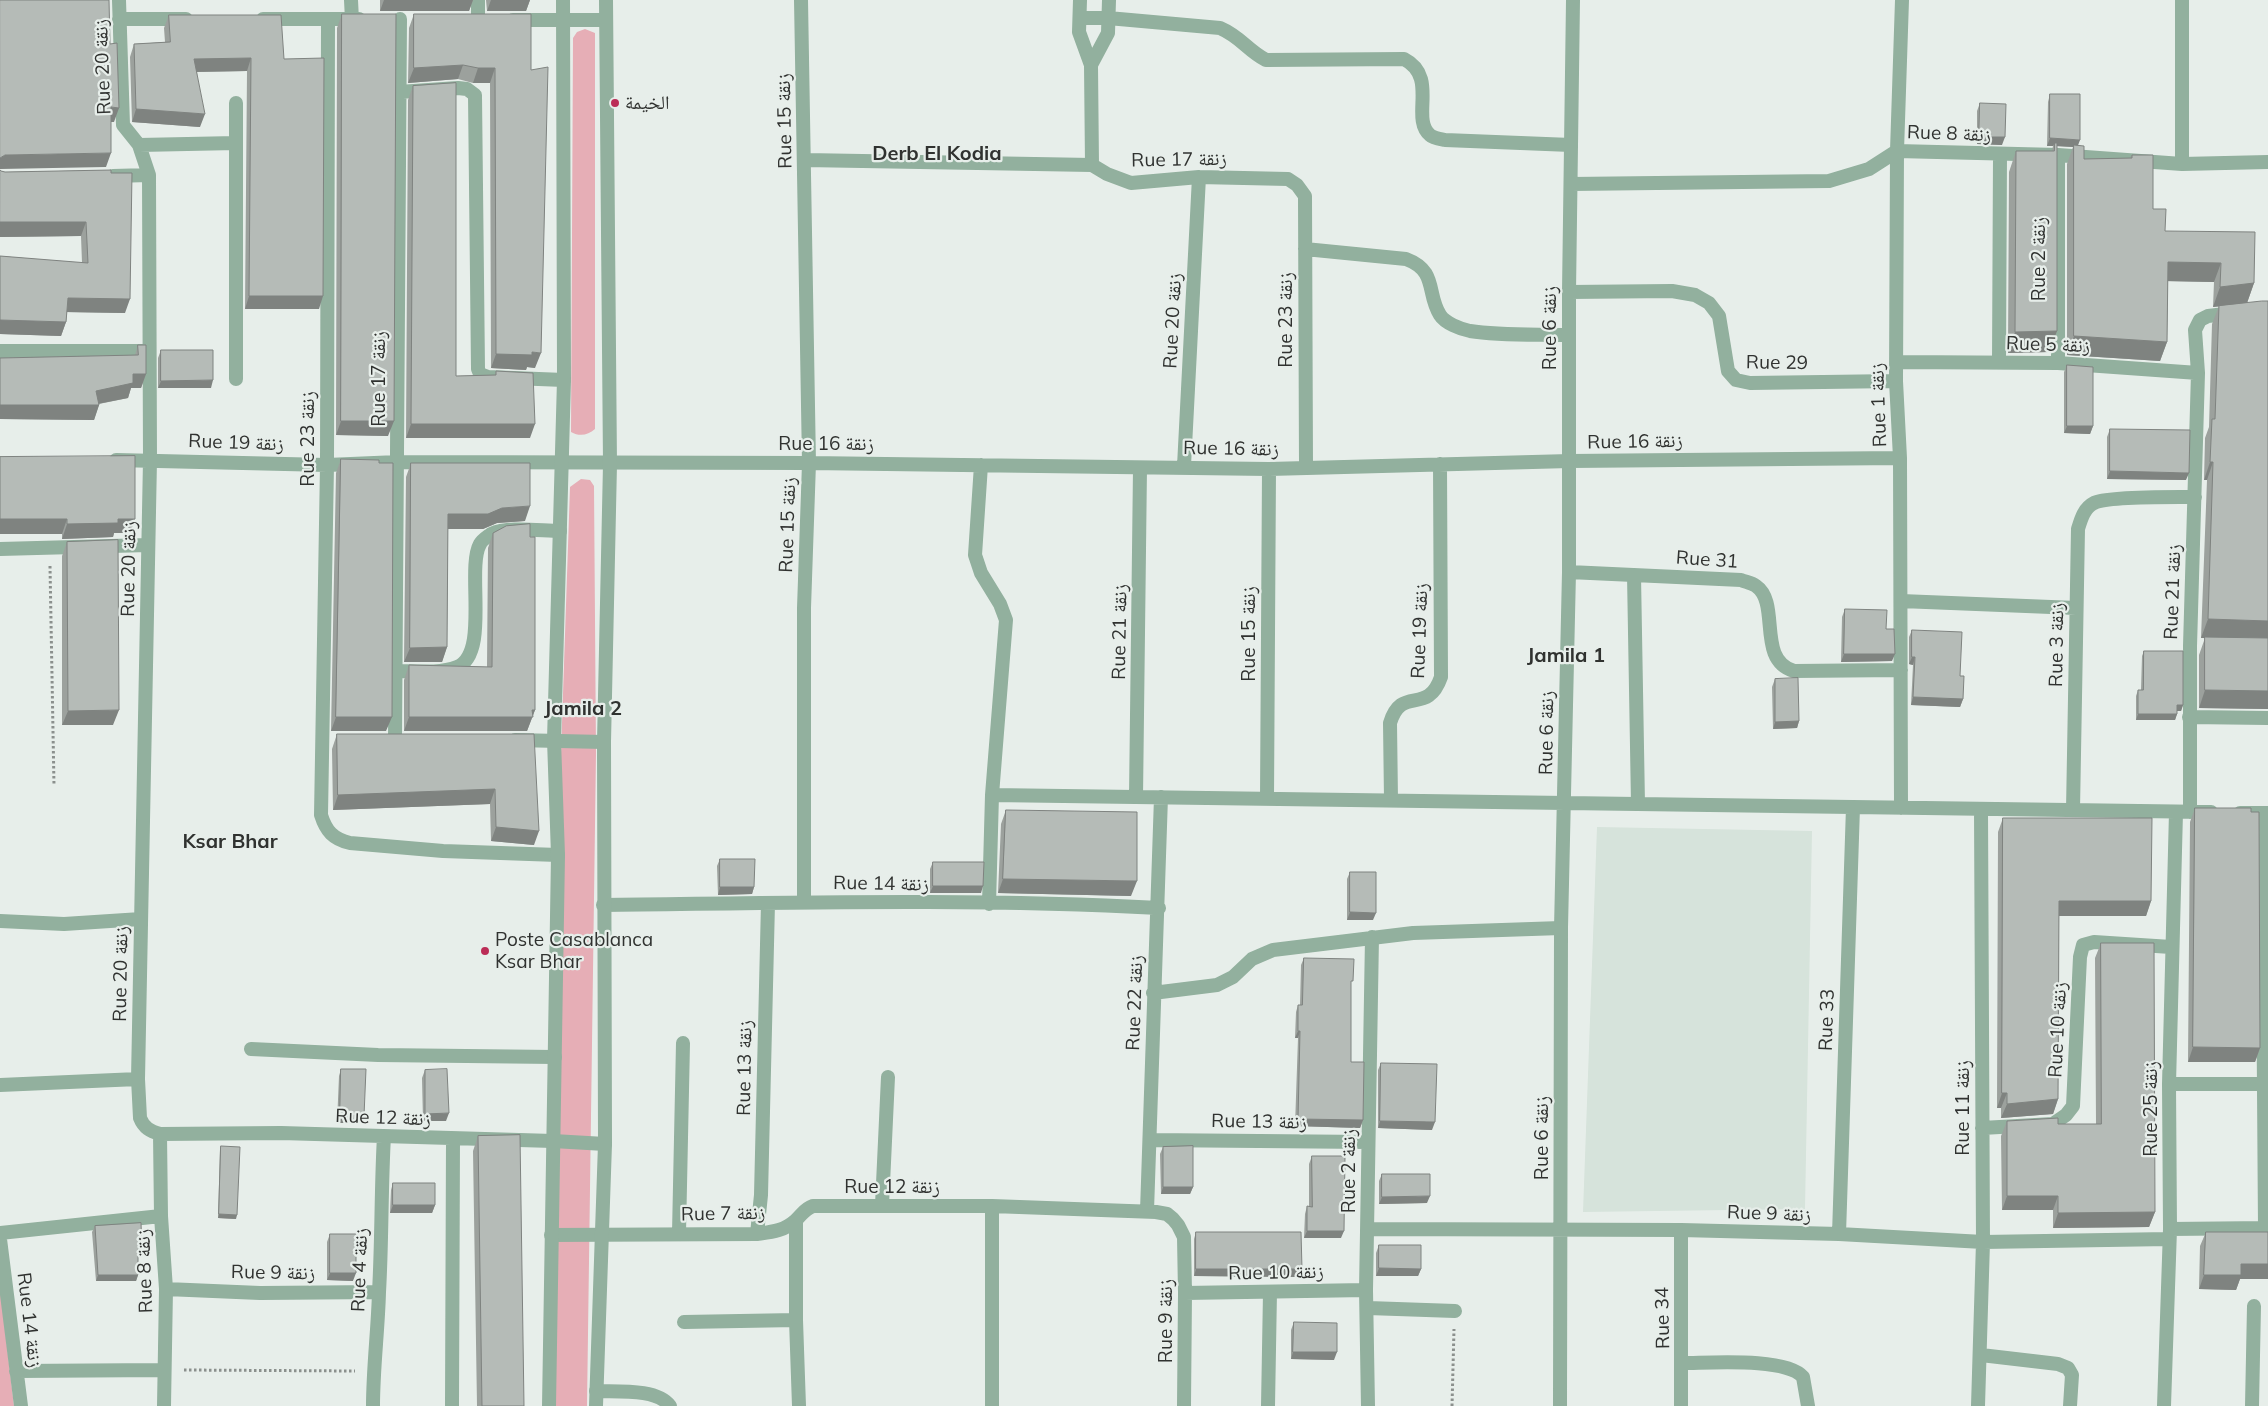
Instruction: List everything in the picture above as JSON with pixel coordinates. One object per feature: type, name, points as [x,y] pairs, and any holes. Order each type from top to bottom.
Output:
[{"type":"street","name":"Rue 20 زنقة","points":[[120,0],[124,125],[139,145],[149,175],[150,460],[138,1079],[140,1118],[146,1128],[160,1134]]},
{"type":"street","points":[[351,0],[352,20]]},
{"type":"street","points":[[478,0],[483,19],[606,20]]},
{"type":"street","points":[[549,1406],[558,855],[554,740],[564,380],[563,0]]},
{"type":"street","points":[[596,1406],[605,1144],[604,742],[610,464],[606,0]]},
{"type":"street","name":"Rue 15 زنقة","points":[[801,0],[809,463],[804,608],[804,902]]},
{"type":"street","points":[[1080,0],[1080,32],[1090,66],[1092,166]]},
{"type":"street","points":[[1090,66],[1108,33],[1109,0]]},
{"type":"street","name":"Rue 6 زنقة","points":[[1560,1406],[1561,928],[1569,572],[1569,292],[1573,0]]},
{"type":"street","name":"Rue 1 زنقة","points":[[1901,808],[1900,458],[1896,362],[1897,151],[1902,0]]},
{"type":"street","points":[[2182,0],[2182,164]]},
{"type":"street","points":[[1080,18],[1108,18],[1220,28],[1234,35],[1255,54],[1266,60],[1404,59],[1413,64],[1421,77],[1424,126],[1430,135],[1444,140],[1571,145]]},
{"type":"street","points":[[120,19],[199,19]]},
{"type":"street","points":[[249,19],[371,19]]},
{"type":"street","name":"Rue 23 زنقة","points":[[328,19],[327,465],[321,815],[325,827],[330,834],[339,840],[350,843],[443,852],[558,855]]},
{"type":"street","name":"Rue 17 زنقة","points":[[395,740],[400,19]]},
{"type":"street","points":[[398,92],[458,88],[467,89],[475,95],[478,369],[480,374],[564,380]]},
{"type":"street","points":[[236,103],[236,379]]},
{"type":"street","points":[[139,145],[236,143]]},
{"type":"street","name":"Rue 8 زنقة","points":[[1571,184],[1829,181],[1869,169],[1897,151],[2058,155],[2182,164],[2268,162]]},
{"type":"street","points":[[1999,362],[2000,154]]},
{"type":"street","name":"Rue 2 زنقة","points":[[2058,155],[2058,363]]},
{"type":"street","name":"Rue 17 زنقة","points":[[804,160],[1092,166],[1130,183],[1199,177],[1288,179]]},
{"type":"street","points":[[100,176],[149,175]]},
{"type":"street","name":"Rue 20 زنقة","points":[[1184,466],[1199,177]]},
{"type":"street","name":"Rue 23 زنقة","points":[[1288,179],[1297,185],[1305,196],[1306,468]]},
{"type":"street","points":[[1305,249],[1406,260],[1419,264],[1427,276],[1440,316],[1453,325],[1469,331],[1569,335]]},
{"type":"street","name":"Rue 29","points":[[1569,292],[1672,291],[1695,294],[1709,303],[1719,316],[1728,370],[1736,380],[1750,383],[1896,381]]},
{"type":"street","points":[[2198,373],[2195,330],[2200,320],[2208,316],[2268,309]]},
{"type":"street","points":[[0,351],[149,351]]},
{"type":"street","name":"Rue 5 زنقة","points":[[1896,362],[2058,363],[2198,373]]},
{"type":"street","name":"Rue 21 زنقة","points":[[2190,812],[2189,717],[2195,646],[2195,496],[2198,373]]},
{"type":"street","name":"Rue 16 زنقة","points":[[561,462],[610,464],[809,463],[1140,468],[1184,466],[1269,469],[1570,461],[1900,458]]},
{"type":"street","name":"Rue 19 زنقة","points":[[100,460],[327,465],[398,462],[561,462]]},
{"type":"street","name":"Rue 19 زنقة","points":[[1391,800],[1390,723],[1394,712],[1401,703],[1426,698],[1436,691],[1441,677],[1440,464]]},
{"type":"street","points":[[981,465],[976,555],[981,573],[1000,604],[1006,620],[992,795],[990,904]]},
{"type":"street","name":"Rue 21 زنقة","points":[[1136,797],[1140,468]]},
{"type":"street","name":"Rue 15 زنقة","points":[[1267,798],[1269,469]]},
{"type":"street","name":"Rue 3 زنقة","points":[[2073,810],[2078,528],[2081,518],[2087,508],[2095,502],[2110,499],[2195,496]]},
{"type":"street","points":[[396,671],[445,670],[458,667],[468,658],[472,648],[475,626],[477,551],[485,538],[497,532],[560,531]]},
{"type":"street","points":[[0,549],[148,545]]},
{"type":"street","name":"Rue 31","points":[[1569,572],[1741,580],[1757,586],[1765,596],[1775,656],[1784,668],[1794,671],[1901,670]]},
{"type":"street","points":[[1634,575],[1638,804]]},
{"type":"street","points":[[1901,601],[2076,608]]},
{"type":"street","points":[[2189,717],[2268,718]]},
{"type":"street","points":[[321,740],[339,740]]},
{"type":"street","points":[[504,740],[604,742]]},
{"type":"street","points":[[992,795],[2265,813],[2267,1228]]},
{"type":"street","name":"Rue 22 زنقة","points":[[1147,1211],[1153,993],[1159,908],[1161,797]]},
{"type":"street","name":"Rue 33","points":[[1839,1234],[1853,807]]},
{"type":"street","name":"Rue 11 زنقة","points":[[1978,1406],[1983,1242],[1981,809]]},
{"type":"street","name":"Rue 25 زنقة","points":[[2164,1406],[2170,1234],[2169,1084],[2171,947],[2176,812]]},
{"type":"street","name":"Rue 14 زنقة","points":[[603,905],[804,902],[1077,904],[1159,908]]},
{"type":"street","name":"Rue 13 زنقة","points":[[757,1234],[761,1195],[768,903]]},
{"type":"street","points":[[0,921],[64,924],[141,919]]},
{"type":"street","points":[[1153,993],[1226,982],[1252,958],[1273,950],[1372,937],[1469,930],[1561,928]]},
{"type":"street","name":"Rue 2 زنقة","points":[[1368,1406],[1368,1308],[1366,1290],[1372,937]]},
{"type":"street","name":"Rue 10 زنقة","points":[[1982,1128],[2053,1124],[2066,1115],[2073,1106],[2080,957],[2083,945],[2094,942],[2171,947]]},
{"type":"street","points":[[679,1233],[683,1043]]},
{"type":"street","points":[[250,1049],[378,1055],[555,1057]]},
{"type":"street","points":[[882,1205],[888,1077]]},
{"type":"street","points":[[0,1085],[138,1079]]},
{"type":"street","points":[[2169,1084],[2266,1084]]},
{"type":"street","name":"Rue 12 زنقة","points":[[160,1134],[281,1133],[605,1144]]},
{"type":"street","name":"Rue 8 زنقة","points":[[160,1134],[166,1289],[164,1406]]},
{"type":"street","name":"Rue 4 زنقة","points":[[373,1406],[373,1371],[380,1292],[380,1208],[384,1136]]},
{"type":"street","points":[[452,1406],[455,1154],[453,1139]]},
{"type":"street","name":"Rue 13 زنقة","points":[[1150,1140],[1368,1142]]},
{"type":"street","name":"Rue 12 زنقة","points":[[796,1220],[802,1212],[814,1206],[992,1206]]},
{"type":"street","points":[[992,1406],[992,1206],[1147,1211]]},
{"type":"street","name":"Rue 9 زنقة","points":[[1147,1211],[1166,1214],[1178,1225],[1184,1237],[1186,1293],[1184,1406]]},
{"type":"street","points":[[0,1232],[162,1216]]},
{"type":"street","points":[[796,1220],[796,1320],[799,1406]]},
{"type":"street","name":"Rue 7 زنقة","points":[[551,1235],[603,1233],[757,1234],[780,1230],[796,1220]]},
{"type":"street","name":"Rue 9 زنقة","points":[[1368,1229],[1681,1230],[1839,1234],[1983,1242],[2267,1228]]},
{"type":"street","name":"Rue 34","points":[[1681,1230],[1683,1363],[1681,1406]]},
{"type":"street","name":"Rue 14 زنقة","points":[[0,1239],[22,1406]]},
{"type":"street","name":"Rue 9 زنقة","points":[[166,1289],[260,1293],[380,1292]]},
{"type":"street","name":"Rue 10 زنقة","points":[[1186,1293],[1366,1290]]},
{"type":"street","points":[[1268,1406],[1270,1292]]},
{"type":"street","points":[[2252,1406],[2254,1306]]},
{"type":"street","points":[[1368,1308],[1455,1311]]},
{"type":"street","points":[[684,1322],[796,1320]]},
{"type":"street","points":[[1981,1355],[2058,1364],[2068,1368],[2072,1375],[2070,1406]]},
{"type":"street","points":[[1683,1363],[1764,1363],[1792,1368],[1803,1377],[1808,1406]]},
{"type":"street","points":[[16,1371],[164,1370]]},
{"type":"street","points":[[596,1391],[648,1394],[662,1398],[670,1406]]},
{"type":"path","points":[[50,548],[54,786]]},
{"type":"path","points":[[1452,1406],[1455,1311]]},
{"type":"path","points":[[164,1370],[373,1371]]},
{"type":"shaded area","points":[[585,29],[595,33],[595,429],[590,433],[581,435],[571,432],[573,38],[577,32]]},
{"type":"shaded area","points":[[581,479],[590,480],[594,486],[596,753],[587,1406],[555,1406],[561,753],[570,487]]},
{"type":"shaded area","points":[[1597,827],[1812,831],[1805,1209],[1583,1212]]},
{"type":"shaded area","points":[[0,1287],[14,1406],[0,1406]]},
{"type":"building","points":[[0,0],[109,0],[110,44],[117,43],[119,108],[111,107],[111,153],[5,155],[0,158]]},
{"type":"building","points":[[342,14],[396,14],[394,421],[341,421]]},
{"type":"building","points":[[414,14],[531,14],[531,70],[548,67],[541,353],[532,352],[532,355],[496,354],[495,68],[478,68],[463,65],[414,68]]},
{"type":"building","points":[[169,15],[281,15],[284,59],[324,58],[323,296],[249,296],[251,58],[194,59],[205,114],[136,109],[134,44],[170,42]]},
{"type":"building","points":[[456,83],[456,376],[496,375],[496,371],[533,373],[535,424],[411,424],[413,86]]},
{"type":"building","points":[[2050,94],[2080,94],[2080,140],[2050,138]]},
{"type":"building","points":[[1980,103],[2006,104],[2005,137],[1979,137]]},
{"type":"building","points":[[2055,143],[2057,143],[2057,331],[2015,332],[2016,151],[2054,151]]},
{"type":"building","points":[[2074,145],[2084,146],[2084,159],[2132,158],[2132,155],[2153,155],[2153,209],[2166,209],[2165,231],[2255,232],[2254,283],[2220,287],[2221,263],[2168,262],[2167,342],[2074,336]]},
{"type":"building","points":[[0,170],[5,172],[111,170],[111,173],[132,173],[130,299],[68,298],[66,322],[0,320],[0,256],[88,263],[86,222],[0,222]]},
{"type":"building","points":[[2268,301],[2268,621],[2208,619],[2213,462],[2210,462],[2212,419],[2215,419],[2219,306]]},
{"type":"building","points":[[138,345],[146,345],[146,374],[133,374],[133,383],[96,391],[99,405],[0,405],[0,358],[138,355]]},
{"type":"building","points":[[161,350],[213,350],[213,380],[161,381]]},
{"type":"building","points":[[2067,365],[2093,367],[2093,426],[2067,426]]},
{"type":"building","points":[[2110,429],[2190,430],[2189,473],[2110,471]]},
{"type":"building","points":[[135,456],[135,519],[118,519],[118,523],[67,524],[67,519],[0,519],[0,457]]},
{"type":"building","points":[[341,459],[379,460],[379,463],[393,463],[392,717],[336,717]]},
{"type":"building","points":[[411,463],[530,463],[530,506],[502,508],[488,514],[448,514],[447,647],[410,648]]},
{"type":"building","points":[[530,524],[530,537],[535,537],[535,710],[532,710],[533,717],[409,717],[409,665],[492,667],[493,533],[506,526]]},
{"type":"building","points":[[118,540],[119,710],[68,711],[67,542]]},
{"type":"building","points":[[1845,609],[1887,610],[1886,629],[1894,629],[1895,654],[1844,654]]},
{"type":"building","points":[[1912,630],[1962,632],[1960,676],[1964,676],[1963,699],[1913,697],[1915,657],[1912,657]]},
{"type":"building","points":[[2205,637],[2268,638],[2268,691],[2205,690]]},
{"type":"building","points":[[2144,651],[2183,651],[2183,705],[2177,705],[2177,714],[2138,714],[2138,690],[2143,690]]},
{"type":"building","points":[[1798,678],[1799,721],[1775,722],[1775,679]]},
{"type":"building","points":[[337,734],[534,734],[539,831],[496,827],[495,789],[338,795]]},
{"type":"building","points":[[2195,808],[2251,808],[2251,812],[2259,812],[2260,1048],[2193,1047]]},
{"type":"building","points":[[1006,810],[1137,812],[1137,881],[1003,879]]},
{"type":"building","points":[[2003,818],[2152,818],[2151,901],[2059,901],[2058,1099],[2007,1104],[2007,1093],[2002,1093]]},
{"type":"building","points":[[720,859],[755,859],[754,887],[720,887]]},
{"type":"building","points":[[933,862],[984,862],[983,886],[933,886]]},
{"type":"building","points":[[1350,872],[1376,872],[1376,913],[1350,912]]},
{"type":"building","points":[[2101,943],[2154,943],[2155,1212],[2058,1213],[2058,1196],[2007,1196],[2007,1121],[2058,1118],[2058,1124],[2101,1124]]},
{"type":"building","points":[[1304,958],[1354,959],[1353,981],[1351,981],[1351,1062],[1364,1062],[1363,1120],[1298,1119],[1300,1031],[1298,1031],[1298,1005],[1302,1005]]},
{"type":"building","points":[[1381,1063],[1437,1064],[1435,1122],[1380,1121]]},
{"type":"building","points":[[341,1069],[366,1069],[364,1116],[340,1115]]},
{"type":"building","points":[[447,1069],[449,1113],[425,1114],[425,1070]]},
{"type":"building","points":[[520,1135],[524,1406],[482,1406],[478,1136]]},
{"type":"building","points":[[221,1146],[240,1147],[237,1215],[219,1214]]},
{"type":"building","points":[[1193,1146],[1193,1187],[1163,1187],[1163,1147]]},
{"type":"building","points":[[1312,1156],[1345,1156],[1344,1231],[1307,1231],[1307,1206],[1312,1207]]},
{"type":"building","points":[[1382,1174],[1430,1174],[1430,1196],[1382,1197]]},
{"type":"building","points":[[393,1183],[435,1183],[435,1205],[393,1205]]},
{"type":"building","points":[[141,1223],[142,1249],[138,1249],[138,1275],[98,1275],[95,1226]]},
{"type":"building","points":[[1196,1232],[1301,1232],[1302,1269],[1196,1269]]},
{"type":"building","points":[[2206,1232],[2268,1232],[2268,1264],[2241,1264],[2241,1275],[2204,1275]]},
{"type":"building","points":[[330,1234],[356,1234],[356,1273],[330,1273]]},
{"type":"building","points":[[1379,1245],[1421,1245],[1421,1269],[1379,1268]]},
{"type":"building","points":[[1294,1322],[1337,1323],[1337,1352],[1293,1352]]},
{"type":"place","name":"الخيمة","points":[[615,103]]},
{"type":"place","name":"Poste Casablanca Ksar Bhar","points":[[485,951]]},
{"type":"district","name":"Derb El Kodia","points":[[937,154]]},
{"type":"district","name":"Jamila 1","points":[[1566,656]]},
{"type":"district","name":"Jamila 2","points":[[583,709]]},
{"type":"district","name":"Ksar Bhar","points":[[230,842]]}]
